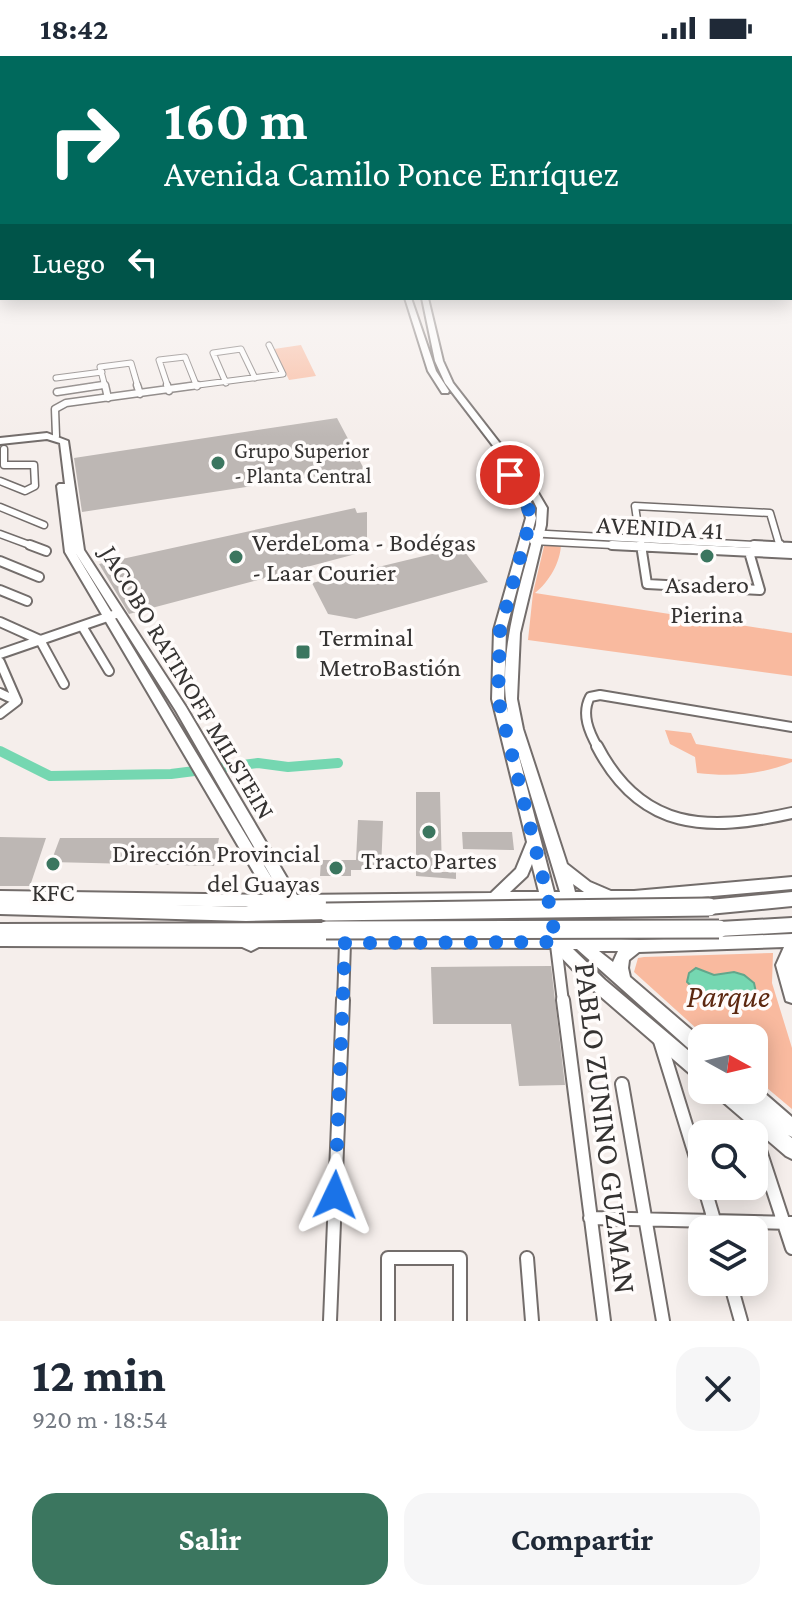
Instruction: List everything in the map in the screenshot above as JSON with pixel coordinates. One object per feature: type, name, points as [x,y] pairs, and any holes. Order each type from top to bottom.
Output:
[{"type":"main road","points":[[415,319],[432,371],[524,495],[530,508],[533,538],[514,633],[511,699],[580,943],[688,1038]]},
{"type":"main road","points":[[430,319],[443,372],[539,501],[543,516],[500,630],[497,663],[503,725],[548,898],[556,942],[688,1062]]},
{"type":"main road","points":[[1,450],[54,438]]},
{"type":"main road","name":"JACOBO RATINOFF MILSTEIN","points":[[54,438],[79,550],[113,615],[182,710],[285,901]]},
{"type":"main road","points":[[496,897],[522,872],[534,841]]},
{"type":"main road","points":[[561,867],[585,886],[616,896]]},
{"type":"main road","points":[[0,897],[285,901],[634,897],[792,883]]},
{"type":"main road","points":[[634,897],[616,906],[613,924],[628,941],[639,946]]},
{"type":"main road","points":[[219,930],[251,943],[276,930],[325,918],[709,907],[792,899]]},
{"type":"main road","points":[[246,914],[285,901],[325,918]]},
{"type":"main road","points":[[0,907],[719,929],[792,925]]},
{"type":"main road","points":[[0,931],[276,930]]},
{"type":"main road","points":[[0,940],[556,942],[639,946],[792,943],[784,965],[792,996]]},
{"type":"main road","points":[[627,985],[619,965],[622,956],[639,946]]},
{"type":"main road","points":[[739,1104],[792,1150]]},
{"type":"main road","points":[[764,1104],[792,1128]]},
{"type":"street","points":[[54,438],[55,409],[59,405],[285,373],[269,345]]},
{"type":"street","points":[[226,383],[213,353],[241,349],[255,378]]},
{"type":"street","points":[[169,391],[159,360],[185,357],[197,387]]},
{"type":"street","points":[[108,398],[100,367],[131,363],[140,394]]},
{"type":"street","points":[[56,378],[102,372]]},
{"type":"street","points":[[57,392],[105,385]]},
{"type":"street","points":[[0,481],[25,491],[35,486],[34,465],[4,465],[1,450]]},
{"type":"street","points":[[749,552],[760,590],[647,584],[635,506],[770,513],[781,550]]},
{"type":"street","points":[[0,507],[44,525]]},
{"type":"street","points":[[0,534],[46,551]]},
{"type":"street","name":"AVENIDA 41","points":[[533,538],[781,550],[792,554]]},
{"type":"street","name":"AVENIDA 41","points":[[641,543],[749,552],[792,547]]},
{"type":"street","points":[[0,561],[39,577]]},
{"type":"street","points":[[0,590],[27,601]]},
{"type":"street","points":[[0,654],[113,615]]},
{"type":"street","points":[[0,622],[40,640],[64,684]]},
{"type":"street","points":[[82,626],[109,671]]},
{"type":"street","points":[[0,662],[17,701]]},
{"type":"street","points":[[0,693],[17,701]]},
{"type":"street","points":[[792,727],[600,695],[590,697],[585,703],[585,716],[609,775],[629,795],[654,809],[684,821],[717,826],[755,823],[792,813]]},
{"type":"street","points":[[0,714],[17,701]]},
{"type":"street","name":"PABLO ZUNINO GUZMAN","points":[[556,942],[604,1321]]},
{"type":"street","points":[[330,1321],[345,943]]},
{"type":"street","points":[[658,1037],[688,1132]]},
{"type":"street","points":[[622,1084],[663,1321]]},
{"type":"street","points":[[747,1111],[788,1223],[792,1248]]},
{"type":"street","points":[[590,1218],[688,1223]]},
{"type":"street","points":[[768,1224],[788,1223]]},
{"type":"street","points":[[388,1321],[388,1258],[460,1258],[460,1321]]},
{"type":"street","points":[[527,1258],[532,1321]]},
{"type":"street","points":[[734,1296],[741,1321]]},
{"type":"green space","points":[[301,345],[316,376],[289,380],[274,349]]},
{"type":"green space","points":[[545,542],[561,543],[559,557],[545,583],[535,593],[792,633],[792,676],[528,640],[533,593]]},
{"type":"green space","points":[[665,730],[691,733],[696,744],[792,759],[792,762],[745,774],[697,773],[695,757],[670,744]]},
{"type":"green space","name":"Parque","points":[[773,953],[772,983],[792,1048],[792,1109],[768,1089],[768,1024],[692,1024],[634,972],[638,958]]},
{"type":"shaded area","points":[[696,968],[714,975],[734,972],[744,975],[754,983],[757,997],[745,1006],[701,995],[687,982],[689,973]]},
{"type":"building","name":"Grupo Superior - Planta Central","points":[[337,418],[364,469],[82,512],[74,458]]},
{"type":"building","name":"VerdeLoma - Bodégas - Laar Courier","points":[[355,508],[357,513],[367,512],[367,551],[129,614],[99,564]]},
{"type":"building","points":[[461,547],[488,582],[356,619],[328,614],[312,583]]},
{"type":"building","name":"Tracto Partes","points":[[416,792],[440,792],[442,872],[456,872],[456,879],[416,876]]},
{"type":"building","points":[[358,820],[383,821],[381,870],[351,870],[351,876],[320,876],[321,860],[356,860]]},
{"type":"building","points":[[462,832],[512,832],[514,850],[463,849]]},
{"type":"building","points":[[0,837],[46,838],[30,886],[0,886]]},
{"type":"building","points":[[60,838],[219,838],[214,866],[51,862]]},
{"type":"building","points":[[551,966],[565,1085],[519,1086],[511,1024],[433,1024],[431,967]]},
{"type":"waterway","points":[[0,751],[50,776],[171,774],[258,763],[288,767],[338,763]]},
{"type":"place","name":"Grupo Superior - Planta Central","points":[[218,463]]},
{"type":"place","name":"Asadero Pierina","points":[[707,556]]},
{"type":"place","name":"VerdeLoma - Bodégas - Laar Courier","points":[[236,557]]},
{"type":"place","name":"Terminal MetroBastión","points":[[303,652]]},
{"type":"place","name":"Tracto Partes","points":[[429,832]]},
{"type":"place","name":"KFC","points":[[53,864]]},
{"type":"place","name":"Dirección Provincial del Guayas","points":[[336,868]]},
{"type":"route","points":[[335,1195],[345,943],[556,942],[548,898],[498,699],[500,630],[531,518],[524,495],[510,475]]}]
